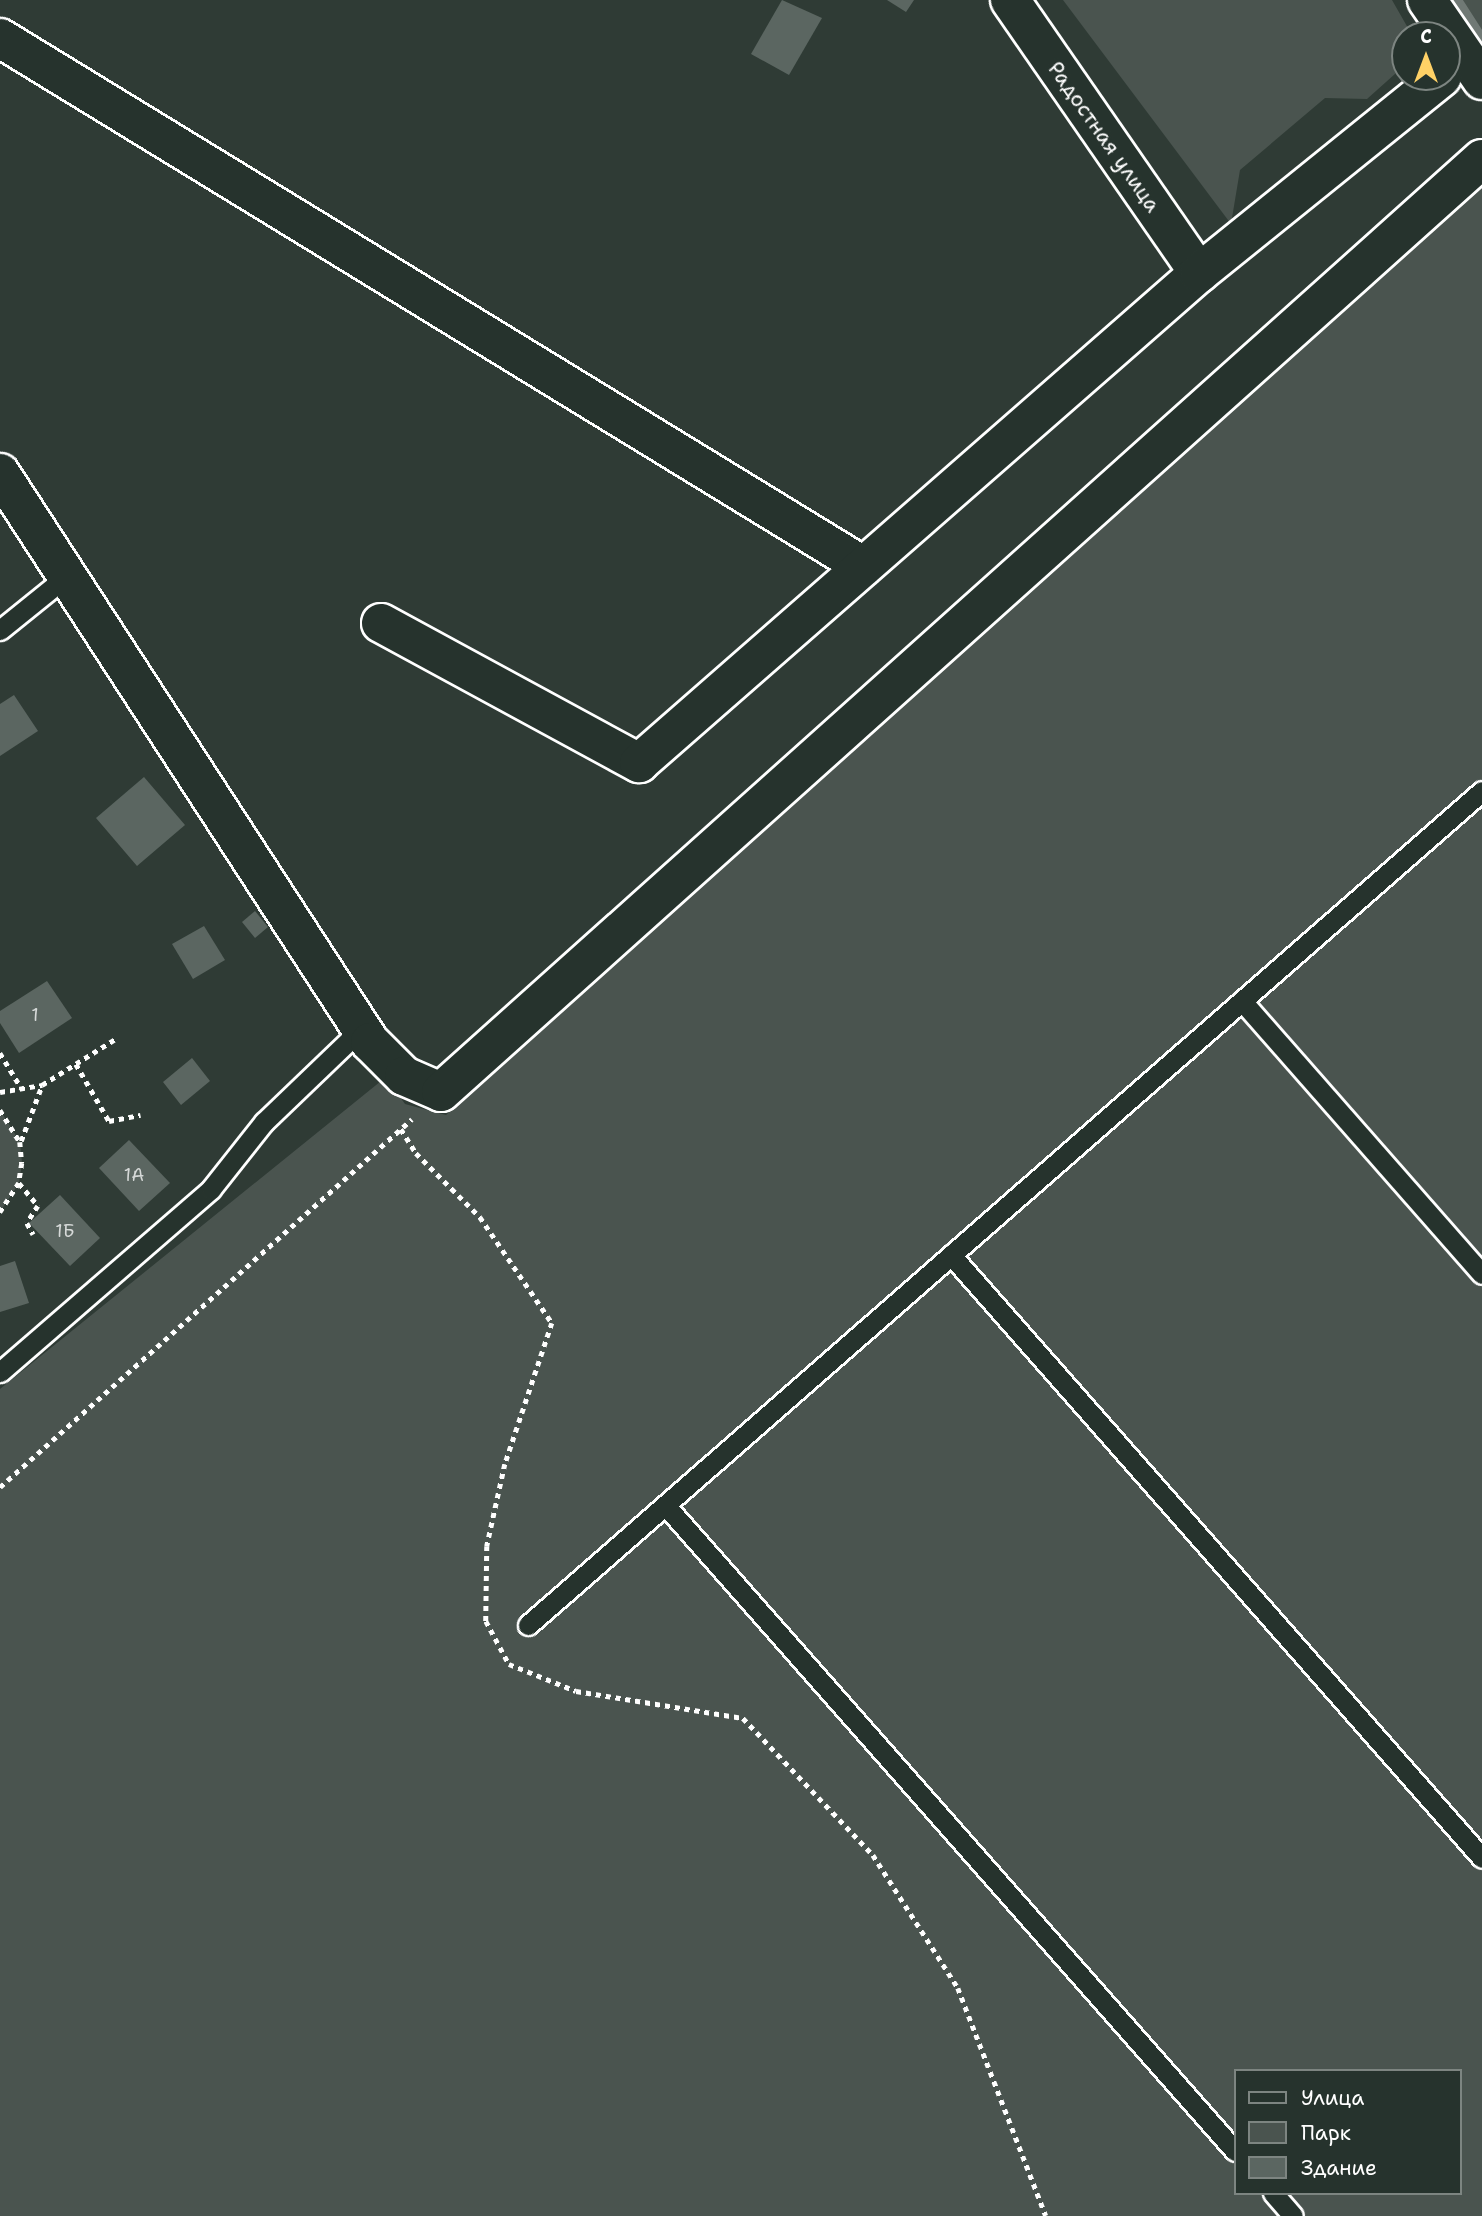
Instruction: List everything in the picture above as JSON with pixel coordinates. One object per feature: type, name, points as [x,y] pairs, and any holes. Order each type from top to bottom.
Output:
[{"type":"street","name":"Радостная улица","points":[[1010,0],[1199,274]]},
{"type":"street","points":[[1427,0],[1436,21]]},
{"type":"street","points":[[0,38],[863,566]]},
{"type":"street","points":[[382,623],[639,763],[1199,274],[1435,91]]},
{"type":"street","points":[[0,473],[361,1029],[404,1076],[441,1092],[1482,159]]},
{"type":"lane","points":[[0,630],[68,575]]},
{"type":"lane","points":[[528,1625],[1482,791]]},
{"type":"lane","points":[[1242,1001],[1482,1274]]},
{"type":"lane","points":[[0,1372],[211,1189],[264,1122],[361,1029]]},
{"type":"lane","points":[[951,1255],[1482,1858]]},
{"type":"lane","points":[[666,1506],[1234,2150]]},
{"type":"lane","points":[[1275,2195],[1293,2216]]},
{"type":"path","points":[[0,1092],[42,1085],[117,1038]]},
{"type":"path","points":[[0,1053],[22,1089]]},
{"type":"path","points":[[76,1064],[109,1121],[140,1115]]},
{"type":"path","points":[[0,1212],[19,1183],[20,1142],[42,1085]]},
{"type":"path","points":[[0,1487],[441,1092]]},
{"type":"path","points":[[0,1110],[20,1142]]},
{"type":"path","points":[[401,1129],[416,1153],[480,1217],[552,1323]]},
{"type":"path","points":[[19,1183],[38,1206],[27,1223],[33,1234]]},
{"type":"path","points":[[743,1718],[873,1855],[958,1987],[1046,2216]]},
{"type":"green space","points":[[1063,0],[1392,0],[1404,21],[1391,21],[1391,78],[1367,99],[1325,98],[1240,170],[1231,224]]},
{"type":"green space","points":[[1448,0],[1482,0],[1482,53]]},
{"type":"green space","points":[[1482,187],[1482,2216],[0,2216],[0,1389],[386,1077],[405,1104],[446,1115]]},
{"type":"green space","points":[[0,1110],[20,1142],[22,1163],[19,1183],[0,1212]]},
{"type":"building","points":[[782,0],[822,18],[789,75],[751,54]]},
{"type":"building","points":[[887,0],[914,0],[906,12]]},
{"type":"building","points":[[14,695],[38,731],[0,756],[0,704]]},
{"type":"building","points":[[144,777],[185,825],[137,866],[96,818]]},
{"type":"building","points":[[255,911],[268,927],[255,938],[242,922]]},
{"type":"building","points":[[204,926],[225,960],[193,979],[172,944]]},
{"type":"building","points":[[47,981],[72,1018],[19,1053],[0,1023],[0,1011]]},
{"type":"building","points":[[192,1058],[210,1081],[181,1105],[163,1082]]},
{"type":"building","points":[[129,1140],[170,1183],[139,1211],[99,1168]]},
{"type":"building","points":[[60,1195],[100,1238],[70,1266],[29,1223]]},
{"type":"building","points":[[15,1261],[29,1303],[0,1312],[0,1266]]},
{"type":"waterway","points":[[1457,0],[1482,39]]}]
